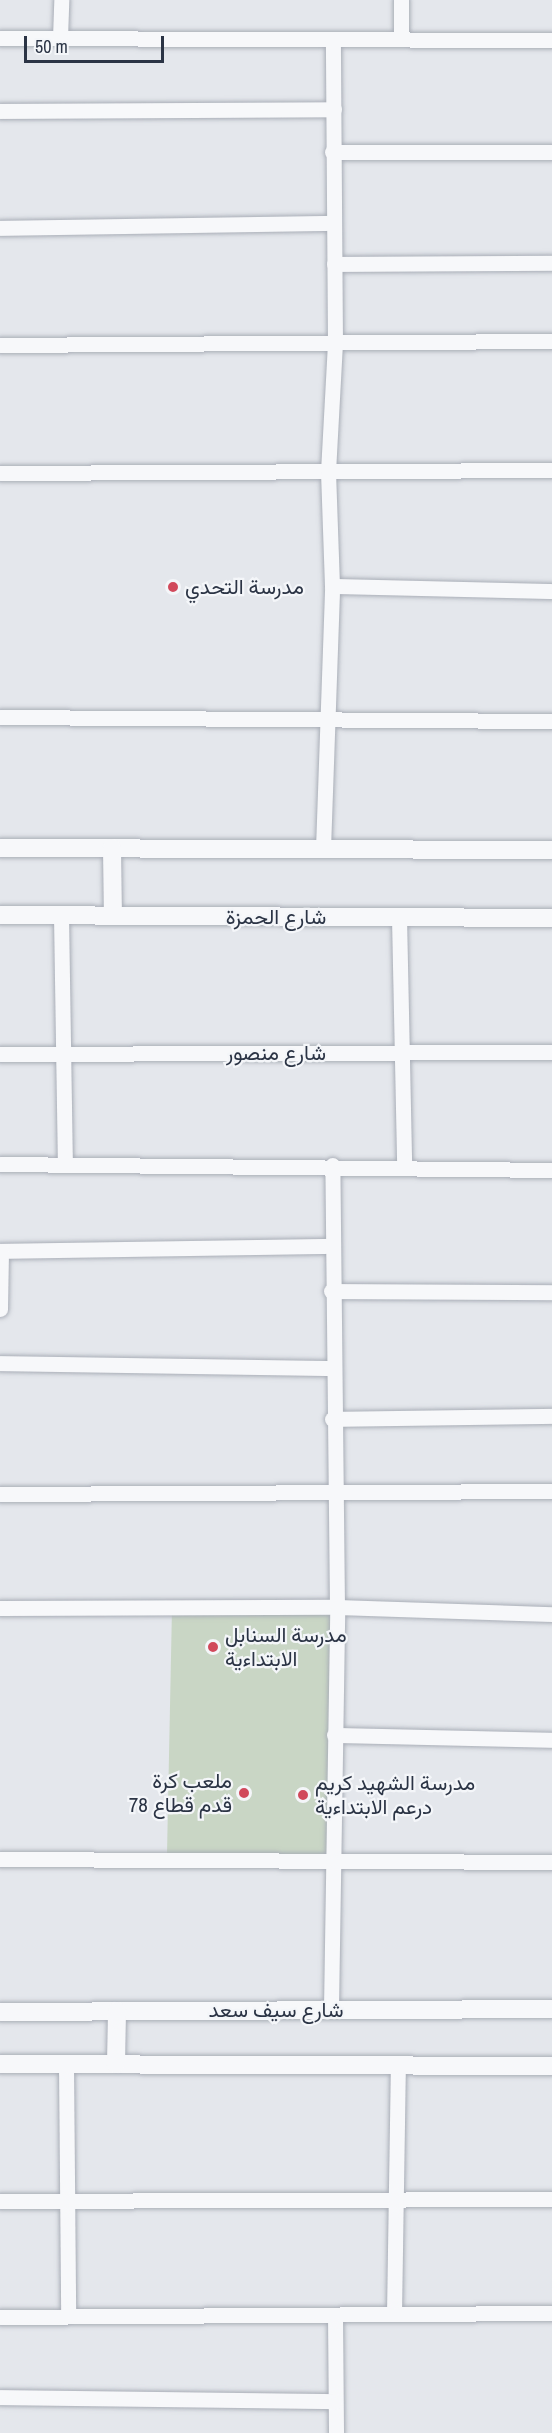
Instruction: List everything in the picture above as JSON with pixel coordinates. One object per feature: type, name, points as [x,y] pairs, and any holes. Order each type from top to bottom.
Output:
[{"type":"street","points":[[60,38],[62,0]]},
{"type":"street","points":[[401,0],[401,39]]},
{"type":"street","points":[[0,38],[552,40]]},
{"type":"street","points":[[323,849],[332,586],[328,472],[335,343],[332,223],[333,39]]},
{"type":"street","points":[[0,111],[334,109]]},
{"type":"street","points":[[332,152],[552,152]]},
{"type":"street","points":[[0,228],[332,223]]},
{"type":"street","points":[[334,264],[552,263]]},
{"type":"street","points":[[0,345],[552,341]]},
{"type":"street","points":[[0,473],[552,470]]},
{"type":"street","points":[[332,586],[552,591]]},
{"type":"street","points":[[0,717],[552,721]]},
{"type":"street","points":[[0,848],[552,850]]},
{"type":"street","points":[[112,848],[112,916]]},
{"type":"street","name":"شارع الحمزة","points":[[0,915],[552,918]]},
{"type":"street","points":[[61,915],[61,1054],[65,1164]]},
{"type":"street","points":[[399,917],[405,1166]]},
{"type":"street","name":"شارع منصور","points":[[0,1054],[552,1052]]},
{"type":"street","points":[[0,1164],[332,1165],[552,1170]]},
{"type":"street","points":[[331,2009],[337,1607],[332,1419],[334,1368],[331,1291],[332,1165]]},
{"type":"street","points":[[0,1309],[1,1251],[331,1246]]},
{"type":"street","points":[[331,1291],[552,1292]]},
{"type":"street","points":[[0,1363],[334,1368]]},
{"type":"street","points":[[332,1419],[552,1416]]},
{"type":"street","points":[[0,1494],[552,1491]]},
{"type":"street","points":[[0,1608],[337,1607],[552,1614]]},
{"type":"street","points":[[334,1735],[552,1740]]},
{"type":"street","points":[[0,1859],[552,1862]]},
{"type":"street","name":"شارع سيف سعد","points":[[0,2012],[552,2009]]},
{"type":"street","points":[[116,2064],[117,2011]]},
{"type":"street","points":[[0,2064],[552,2066]]},
{"type":"street","points":[[66,2064],[68,2316]]},
{"type":"street","points":[[394,2314],[398,2064]]},
{"type":"street","points":[[0,2201],[552,2199]]},
{"type":"street","points":[[0,2317],[552,2313]]},
{"type":"street","points":[[335,2315],[336,2433]]},
{"type":"street","points":[[0,2397],[335,2401]]},
{"type":"green space","points":[[337,1607],[332,1860],[167,1854],[172,1608]]},
{"type":"place","name":"مدرسة التحدي","points":[[173,587]]},
{"type":"place","name":"مدرسة السنابل الابتداءية","points":[[213,1647]]},
{"type":"place","name":"ملعب كرة قدم قطاع 78","points":[[244,1793]]},
{"type":"place","name":"مدرسة الشهيد كريم درعم الابتداءية","points":[[303,1795]]}]
